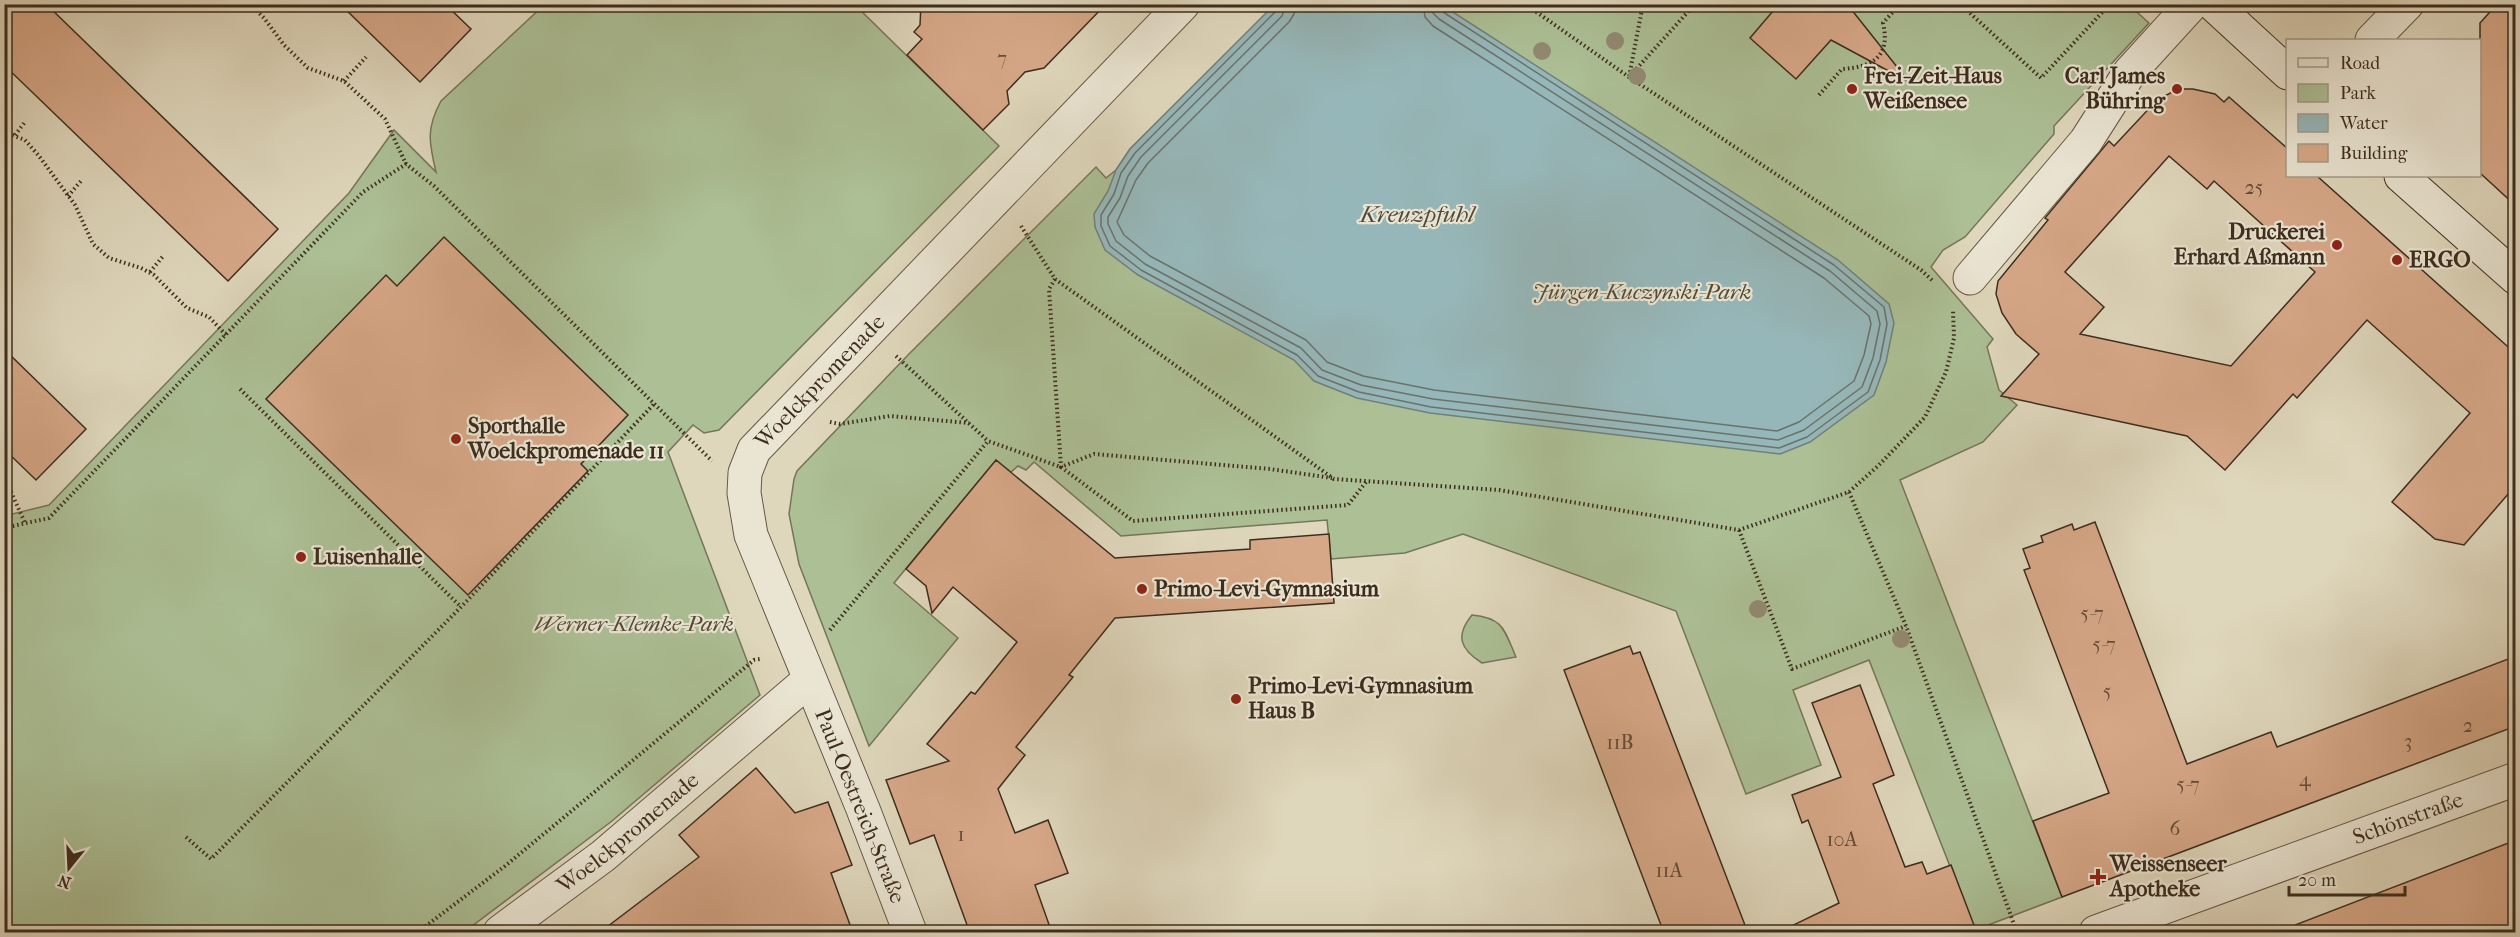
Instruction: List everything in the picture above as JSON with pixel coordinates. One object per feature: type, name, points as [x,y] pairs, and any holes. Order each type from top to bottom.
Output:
[{"type":"street","name":"Woelckpromenade","points":[[500,933],[603,856],[809,680],[751,535],[744,494],[745,473],[754,450],[1183,4]]},
{"type":"street","points":[[1955,282],[2086,141],[2130,72],[2192,4]]},
{"type":"street","points":[[2212,4],[2286,71]]},
{"type":"street","points":[[2373,39],[2407,4]]},
{"type":"street","points":[[2402,177],[2516,278]]},
{"type":"street","name":"Paul-Oestreich-Straße","points":[[809,680],[863,809],[910,933]]},
{"type":"street","name":"Schönstraße","points":[[2097,933],[2516,779]]},
{"type":"path","points":[[250,4],[264,18],[284,45],[308,68],[344,81],[385,119],[406,164],[434,186],[714,464]]},
{"type":"path","points":[[1525,4],[1629,77],[1921,270],[1955,282]]},
{"type":"path","points":[[1629,77],[1643,4]]},
{"type":"path","points":[[1629,77],[1695,4]]},
{"type":"path","points":[[1819,94],[1842,69],[1864,66],[1880,54],[1885,38],[1883,23],[1900,4]]},
{"type":"path","points":[[1960,4],[2041,78],[2110,4]]},
{"type":"path","points":[[344,81],[366,57]]},
{"type":"path","points":[[15,135],[26,122]]},
{"type":"path","points":[[4,132],[25,140],[75,205],[93,244],[110,258],[150,272],[187,308],[209,317],[227,336]]},
{"type":"path","points":[[4,528],[49,518],[227,336],[363,192],[406,164]]},
{"type":"path","points":[[68,196],[81,181]]},
{"type":"path","points":[[1019,224],[1026,231],[1055,279],[1334,479]]},
{"type":"path","points":[[150,272],[164,255]]},
{"type":"path","points":[[1055,279],[1049,290],[1061,467]]},
{"type":"path","points":[[1061,467],[1094,454],[1270,469],[1367,482],[1499,490],[1739,530],[1849,492],[1878,466],[1924,417],[1946,372],[1954,338],[1953,310],[1948,302]]},
{"type":"path","points":[[890,351],[988,441],[1061,467],[1133,521],[1348,505],[1367,482]]},
{"type":"path","points":[[240,388],[461,607]]},
{"type":"path","points":[[186,837],[211,859],[461,607],[655,403]]},
{"type":"path","points":[[822,421],[840,424],[890,416],[969,423]]},
{"type":"path","points":[[829,632],[988,441]]},
{"type":"path","points":[[4,486],[11,492],[25,523]]},
{"type":"path","points":[[1849,492],[1905,627],[2015,927]]},
{"type":"path","points":[[1739,530],[1792,669],[1905,627]]},
{"type":"path","points":[[418,933],[505,866],[754,660],[760,659]]},
{"type":"green space","name":"Jürgen-Kuczynski-Park","points":[[2128,4],[2149,23],[2054,126],[2054,134],[1965,237],[1943,250],[1931,267],[1993,339],[1987,347],[1999,390],[2017,405],[1983,442],[1900,480],[2062,897],[1975,930],[1869,660],[1793,690],[1821,765],[1746,794],[1676,611],[1463,534],[1405,553],[1331,559],[1327,520],[1121,536],[1034,462],[1026,470],[1018,466],[1011,472],[996,460],[894,583],[958,638],[869,746],[799,564],[789,514],[797,471],[908,355],[1096,167],[1106,178],[1116,170],[1130,149],[1275,5]]},
{"type":"green space","name":"Werner-Klemke-Park","points":[[544,5],[855,5],[999,146],[719,430],[704,433],[693,425],[668,452],[760,695],[612,821],[464,932],[5,932],[4,516],[49,505],[349,193],[394,130],[436,172],[430,136],[433,119],[441,101]]},
{"type":"green space","points":[[1472,615],[1497,622],[1502,627],[1516,657],[1482,663],[1469,653],[1462,642],[1462,636],[1463,629]]},
{"type":"water","name":"Kreuzpfuhl","points":[[1275,4],[1440,4],[1838,260],[1889,304],[1894,323],[1886,362],[1874,395],[1810,442],[1780,454],[1430,413],[1357,398],[1314,381],[1294,360],[1138,275],[1105,250],[1095,227],[1094,214],[1108,191],[1116,170],[1130,149]]},
{"type":"building","points":[[4,4],[46,4],[278,229],[228,281],[4,65]]},
{"type":"building","points":[[340,4],[445,4],[471,29],[420,82]]},
{"type":"building","points":[[921,4],[1106,4],[1044,68],[1025,72],[1007,91],[1009,104],[983,130],[907,55],[922,39],[914,32],[920,25]]},
{"type":"building","points":[[1779,4],[1847,4],[1909,82],[1831,40],[1796,79],[1750,38]]},
{"type":"building","points":[[2497,4],[2516,4],[2516,206],[2481,174],[2480,23]]},
{"type":"building","points":[[2178,89],[2193,89],[2215,94],[2224,102],[2229,97],[2286,147],[2286,177],[2318,177],[2516,354],[2516,485],[2464,545],[2435,539],[2392,502],[2470,413],[2367,320],[2297,398],[2293,394],[2225,470],[2187,436],[2001,396],[2039,354],[2016,334],[2002,313],[1996,294],[1998,281],[2048,220],[2045,218],[2109,141],[2114,146],[2157,100]],"holes":[[[2169,156],[2207,189],[2214,181],[2315,272],[2231,366],[2080,334],[2104,307],[2065,272]]]},
{"type":"building","name":"Sporthalle Woelckpromenade 11","points":[[444,237],[628,415],[581,464],[588,471],[468,595],[266,399],[386,275],[397,286]]},
{"type":"building","points":[[4,349],[86,429],[36,480],[4,449]]},
{"type":"building","name":"Primo-Levi-Gymnasium","points":[[996,460],[1115,558],[1250,549],[1250,540],[1329,534],[1334,603],[1115,618],[1069,675],[1073,677],[1016,747],[1025,755],[998,789],[1015,833],[1048,820],[1068,873],[1035,885],[1052,933],[970,933],[934,835],[910,844],[886,780],[949,761],[927,744],[971,692],[975,694],[1017,642],[953,587],[932,613],[926,586],[906,569]]},
{"type":"building","points":[[2095,522],[2187,764],[2271,732],[2277,747],[2516,656],[2516,726],[2062,897],[2033,821],[2109,793],[2024,570],[2030,568],[2023,549],[2043,542],[2041,536],[2072,524],[2074,530]]},
{"type":"building","points":[[1630,646],[1633,654],[1640,652],[1748,933],[1664,933],[1564,670]]},
{"type":"building","points":[[1860,685],[1894,775],[1873,784],[1905,867],[1922,862],[1927,874],[1951,865],[1977,933],[1777,933],[1839,903],[1808,820],[1802,823],[1792,795],[1841,777],[1812,703]]},
{"type":"building","points":[[756,768],[795,813],[828,802],[852,865],[831,873],[853,933],[599,933],[699,857],[679,835]]},
{"type":"building","points":[[2516,840],[2516,923],[2488,933],[2282,933],[2282,930]]},
{"type":"place","name":"Frei-Zeit-Haus Weißensee","points":[[1852,89]]},
{"type":"place","name":"Carl James Bühring","points":[[2177,89]]},
{"type":"place","name":"Druckerei Erhard Aßmann","points":[[2337,245]]},
{"type":"place","name":"ERGO","points":[[2397,260]]},
{"type":"place","name":"Sporthalle Woelckpromenade 11","points":[[456,439]]},
{"type":"place","name":"Luisenhalle","points":[[301,557]]},
{"type":"place","name":"Primo-Levi-Gymnasium","points":[[1142,589]]},
{"type":"place","name":"Primo-Levi-Gymnasium Haus B","points":[[1236,699]]},
{"type":"place","name":"Weissenseer Apotheke","points":[[2098,877]]}]
